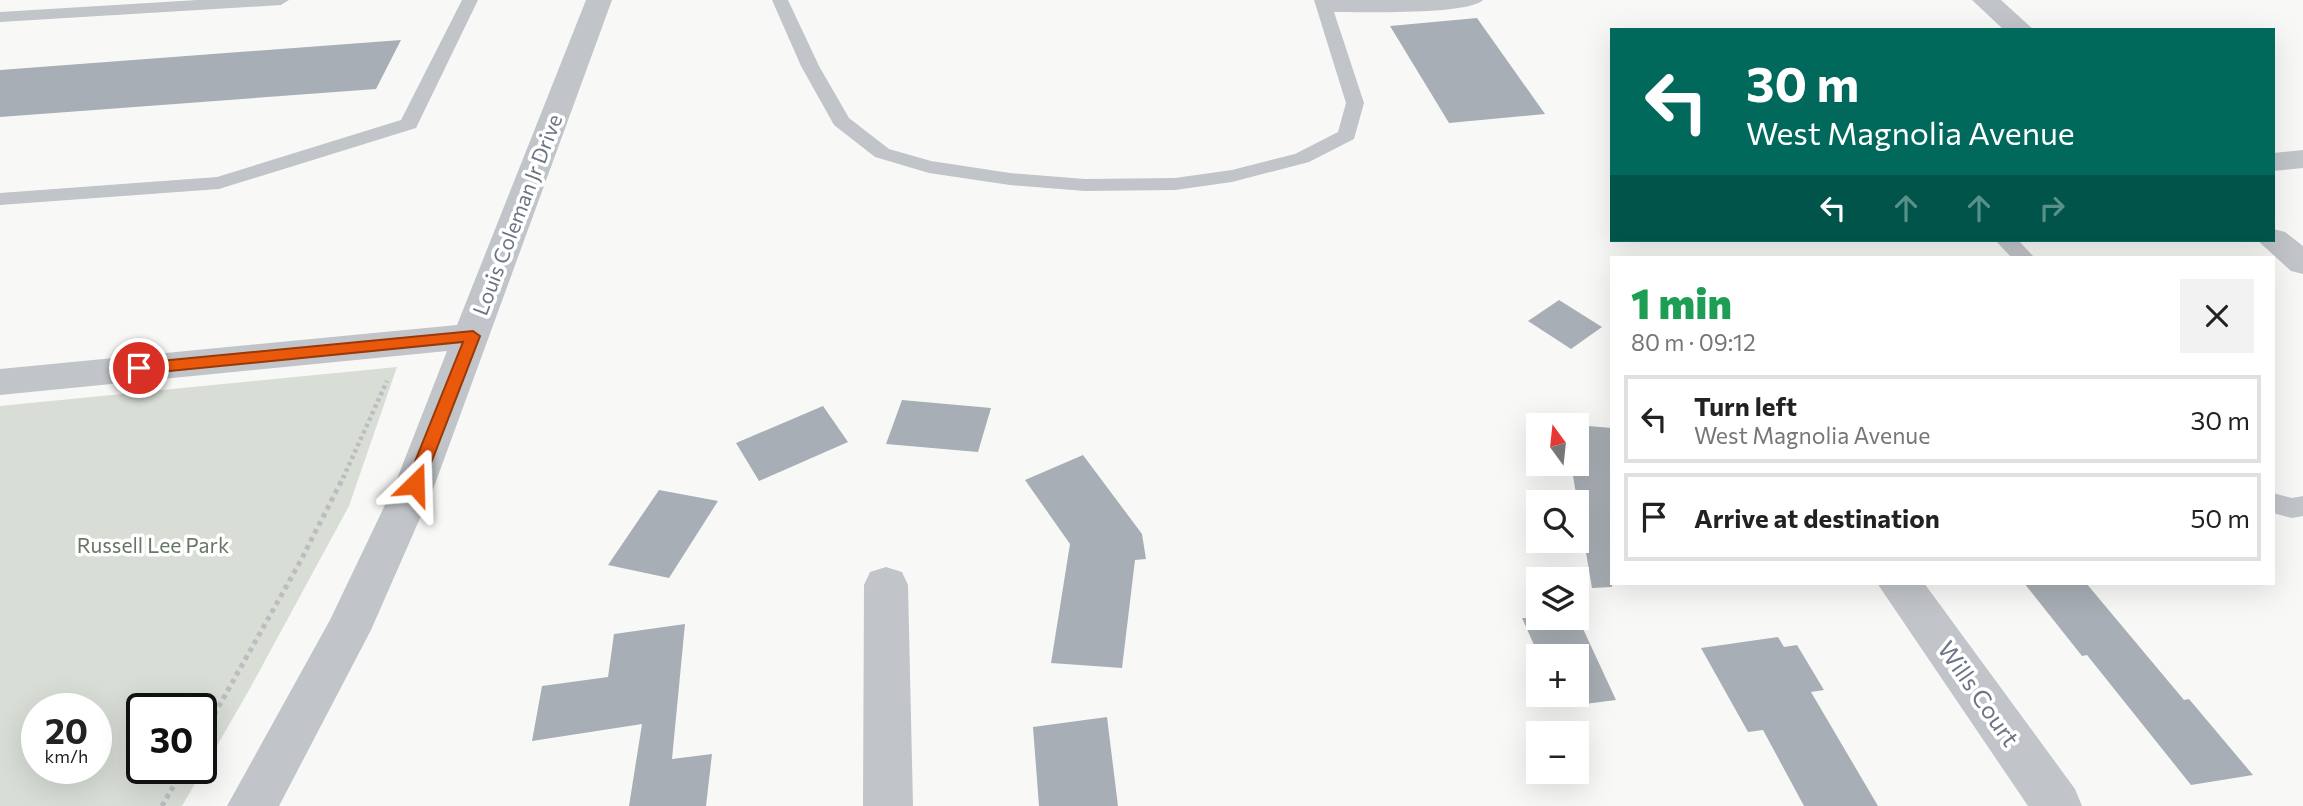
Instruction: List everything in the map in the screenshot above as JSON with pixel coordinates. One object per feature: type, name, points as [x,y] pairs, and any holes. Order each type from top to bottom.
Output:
[{"type":"street","name":"Louis Coleman Jr Drive","points":[[252,806],[348,630],[415,484],[599,0]]},
{"type":"street","points":[[1985,0],[2019,28]]},
{"type":"street","points":[[2275,162],[2303,159]]},
{"type":"street","points":[[2275,241],[2303,263]]},
{"type":"street","points":[[0,382],[473,336]]},
{"type":"street","points":[[886,585],[888,806]]},
{"type":"street","name":"Wills Court","points":[[1900,585],[2057,806]]},
{"type":"lane","points":[[0,17],[281,0]]},
{"type":"lane","points":[[0,199],[219,183],[409,124],[470,0]]},
{"type":"lane","points":[[780,0],[810,66],[841,121],[882,153],[929,167],[1010,179],[1085,185],[1175,184],[1232,176],[1302,158],[1347,135],[1355,103],[1323,3],[1428,6],[1475,0]]},
{"type":"lane","points":[[2008,242],[2022,256]]},
{"type":"lane","points":[[2275,504],[2292,508],[2303,506]]},
{"type":"path","points":[[217,710],[300,567],[359,449],[389,376],[375,377]]},
{"type":"path","points":[[162,806],[175,784]]},
{"type":"green space","name":"Russell Lee Park","points":[[397,367],[349,506],[217,746],[217,693],[126,693],[126,784],[195,784],[182,806],[0,806],[0,406]]},
{"type":"building","points":[[1477,18],[1545,114],[1449,123],[1390,26]]},
{"type":"building","points":[[401,40],[376,89],[0,117],[0,70]]},
{"type":"building","points":[[1559,300],[1602,327],[1571,349],[1528,321]]},
{"type":"building","points":[[902,400],[991,408],[978,452],[886,444]]},
{"type":"building","points":[[823,406],[848,442],[759,481],[736,443]]},
{"type":"building","points":[[1589,426],[1610,428],[1612,587],[1592,588],[1586,553],[1589,553],[1589,490],[1575,490],[1573,476],[1589,476]]},
{"type":"building","points":[[1083,455],[1142,534],[1146,559],[1135,560],[1122,668],[1051,663],[1070,544],[1025,480]]},
{"type":"building","points":[[659,490],[718,501],[669,578],[608,565]]},
{"type":"building","points":[[2026,585],[2088,585],[2184,700],[2189,699],[2253,775],[2191,785],[2087,655],[2082,656]]},
{"type":"building","points":[[685,624],[672,759],[712,754],[706,806],[629,806],[642,724],[532,741],[542,686],[608,677],[614,634]]},
{"type":"building","points":[[1527,630],[1584,630],[1616,700],[1589,703],[1589,644],[1534,644]]},
{"type":"building","points":[[1778,637],[1784,647],[1797,645],[1824,690],[1811,692],[1878,806],[1804,806],[1763,730],[1748,732],[1701,648]]},
{"type":"building","points":[[1107,717],[1118,806],[1039,806],[1033,727]]},
{"type":"route","points":[[139,368],[473,336],[415,484]]}]
